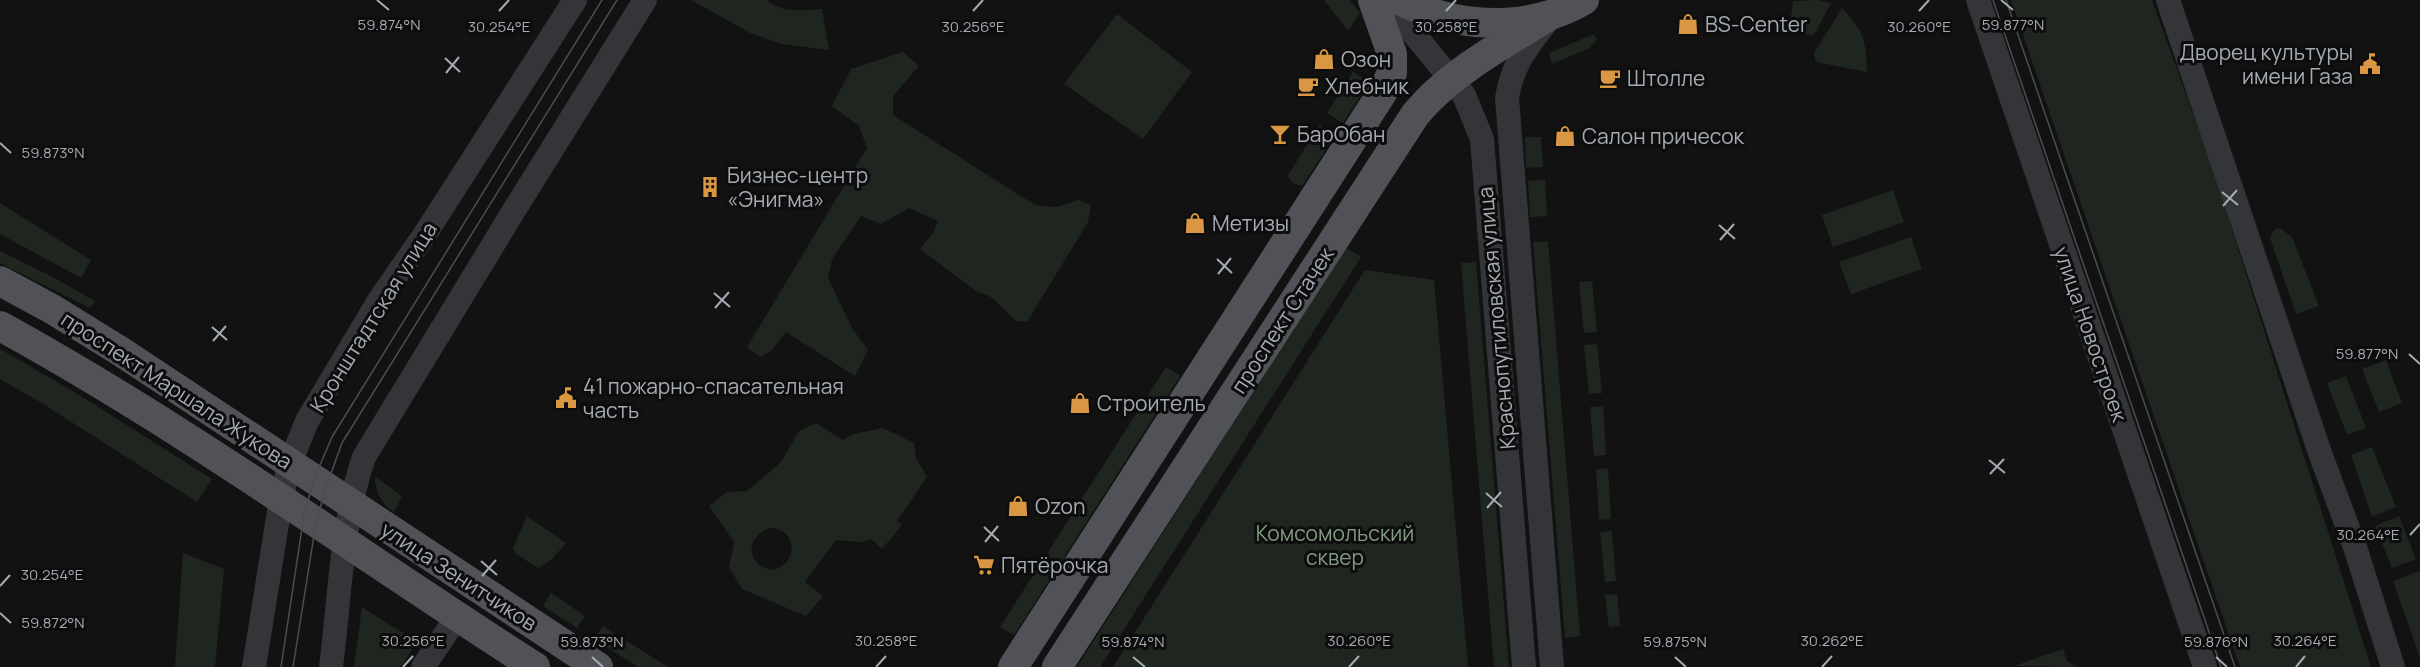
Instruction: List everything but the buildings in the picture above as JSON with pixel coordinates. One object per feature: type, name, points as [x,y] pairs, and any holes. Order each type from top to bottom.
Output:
[{"type":"main road","name":"проспект Стачек","points":[[1013,667],[1382,93],[1392,73],[1392,54],[1373,0]]},
{"type":"main road","points":[[1400,0],[1452,20],[1502,24],[1551,15],[1584,0]]},
{"type":"main road","name":"проспект Стачек","points":[[1057,667],[1415,115],[1425,103],[1453,80],[1551,15]]},
{"type":"main road","name":"проспект Маршала Жукова","points":[[0,281],[52,309],[120,351],[351,504]]},
{"type":"main road","name":"проспект Маршала Жукова","points":[[0,326],[87,375],[281,499],[344,543]]},
{"type":"main road","name":"улица Зенитчиков","points":[[351,504],[598,667]]},
{"type":"main road","name":"улица Зенитчиков","points":[[344,543],[535,667]]},
{"type":"street","name":"Кронштадтская улица","points":[[254,667],[281,499],[290,463],[307,421],[380,299],[427,231],[575,0]]},
{"type":"street","points":[[332,667],[344,543],[351,504],[364,456],[645,0]]},
{"type":"street","name":"Краснопутиловская улица","points":[[1386,0],[1453,80],[1471,110],[1482,139],[1524,667]]},
{"type":"street","name":"улица Новостроек","points":[[1978,0],[2205,667]]},
{"type":"street","points":[[2168,0],[2320,453],[2355,547],[2393,667]]},
{"type":"street","name":"Краснопутиловская улица","points":[[1551,15],[1518,59],[1509,79],[1507,98],[1552,667]]},
{"type":"street","points":[[423,667],[457,617]]},
{"type":"green space","points":[[691,0],[767,0],[786,9],[822,9],[829,50],[782,44],[750,33]]},
{"type":"green space","points":[[1324,0],[1350,0],[1360,13],[1348,31]]},
{"type":"green space","points":[[1817,0],[1831,3],[1814,35],[1789,33],[1793,1]]},
{"type":"green space","points":[[2011,0],[2152,0],[2211,164],[2371,667],[2240,667]]},
{"type":"green space","points":[[1842,8],[1855,23],[1862,37],[1866,51],[1867,72],[1816,62],[1814,53]]},
{"type":"green space","points":[[1117,14],[1192,72],[1143,139],[1064,84]]},
{"type":"green space","points":[[1594,34],[1597,39],[1590,48],[1552,64],[1549,53]]},
{"type":"green space","points":[[903,52],[919,66],[893,96],[893,115],[1035,205],[1057,207],[1078,200],[1091,205],[1088,222],[1027,322],[1016,321],[991,297],[976,291],[920,249],[933,233],[938,221],[909,208],[881,224],[861,216],[832,259],[828,278],[852,328],[868,350],[855,376],[786,332],[771,351],[760,357],[747,347],[867,148],[859,126],[832,106],[851,69]]},
{"type":"green space","points":[[1353,72],[1369,82],[1343,123],[1327,113]]},
{"type":"green space","points":[[1320,125],[1335,135],[1303,185],[1296,184],[1290,180],[1288,175]]},
{"type":"green space","points":[[1525,137],[1541,137],[1543,167],[1526,168]]},
{"type":"green space","points":[[1545,179],[1547,216],[1530,217],[1528,181]]},
{"type":"green space","points":[[1893,190],[1904,222],[1833,247],[1822,215]]},
{"type":"green space","points":[[0,203],[91,260],[81,278],[0,234]]},
{"type":"green space","points":[[2280,228],[2292,237],[2319,306],[2296,314],[2270,238],[2275,229]]},
{"type":"green space","points":[[1911,237],[1922,269],[1851,294],[1839,262]]},
{"type":"green space","points":[[1548,241],[1580,636],[1565,638],[1533,242]]},
{"type":"green space","points":[[1346,247],[1361,257],[1100,667],[1077,667]]},
{"type":"green space","points":[[0,251],[95,301],[90,308],[0,263]]},
{"type":"green space","points":[[1476,262],[1509,667],[1494,667],[1461,263]]},
{"type":"green space","name":"Комсомольский сквер","points":[[1365,270],[1434,280],[1468,667],[1113,667]]},
{"type":"green space","points":[[1592,281],[1597,332],[1584,333],[1579,282]]},
{"type":"green space","points":[[1597,344],[1602,393],[1589,394],[1584,345]]},
{"type":"green space","points":[[0,349],[76,393],[212,479],[197,502],[0,379]]},
{"type":"green space","points":[[2386,360],[2402,403],[2379,412],[2362,369]]},
{"type":"green space","points":[[1166,367],[1180,376],[1014,635],[1000,627]]},
{"type":"green space","points":[[2346,376],[2366,428],[2347,435],[2327,383]]},
{"type":"green space","points":[[1603,406],[1606,455],[1594,456],[1590,407]]},
{"type":"green space","points":[[816,423],[843,440],[854,434],[883,428],[914,443],[916,458],[927,477],[897,521],[902,525],[882,549],[871,539],[862,542],[836,540],[805,582],[823,596],[806,616],[742,589],[729,567],[734,542],[709,506],[727,492],[747,491],[781,462],[799,431]],"holes":[[[770,528],[779,530],[790,540],[791,555],[781,567],[772,570],[757,562],[753,556],[753,544],[762,532]]]},
{"type":"green space","points":[[2372,447],[2396,507],[2372,517],[2351,455]]},
{"type":"green space","points":[[1608,468],[1611,519],[1599,520],[1596,469]]},
{"type":"green space","points":[[375,476],[402,496],[394,512],[380,497],[376,488]]},
{"type":"green space","points":[[527,516],[566,543],[551,560],[538,568],[516,554],[513,548]]},
{"type":"green space","points":[[2399,516],[2416,559],[2392,568],[2375,526]]},
{"type":"green space","points":[[1612,531],[1616,581],[1605,582],[1600,532]]},
{"type":"green space","points":[[183,553],[224,569],[215,667],[175,667]]},
{"type":"green space","points":[[2420,571],[2420,658],[2393,581]]},
{"type":"green space","points":[[551,593],[585,616],[577,628],[543,606]]},
{"type":"green space","points":[[1617,594],[1620,626],[1609,627],[1605,595]]},
{"type":"green space","points":[[362,607],[417,642],[401,667],[354,667]]},
{"type":"green space","points":[[603,626],[668,667],[638,667],[594,639]]},
{"type":"green space","points":[[2063,649],[2067,661],[2077,667],[2014,666]]},
{"type":"tram line","points":[[281,667],[304,515],[314,479],[332,437],[602,0]]},
{"type":"tram line","points":[[293,667],[316,523],[342,443],[617,0]]},
{"type":"tram line","points":[[1993,0],[2221,667]]},
{"type":"tram line","points":[[2006,0],[2235,667]]},
{"type":"place","name":"BS-Сеntеr","points":[[1688,24]]},
{"type":"place","name":"Озон","points":[[1324,59]]},
{"type":"place","name":"Дворец культуры имени Газа","points":[[2370,64]]},
{"type":"place","name":"Штолле","points":[[1610,78]]},
{"type":"place","name":"Хлебник","points":[[1308,86]]},
{"type":"place","name":"БарОбан","points":[[1280,134]]},
{"type":"place","name":"Салон причесок","points":[[1565,136]]},
{"type":"place","name":"Бизнес-центр «Энигма»","points":[[710,187]]},
{"type":"place","name":"Метизы","points":[[1195,223]]},
{"type":"place","name":"41 пожарно-спасательная часть","points":[[566,398]]},
{"type":"place","name":"Строитель","points":[[1080,403]]},
{"type":"place","name":"Ozon","points":[[1018,506]]},
{"type":"place","name":"Пятёрочка","points":[[984,565]]}]
